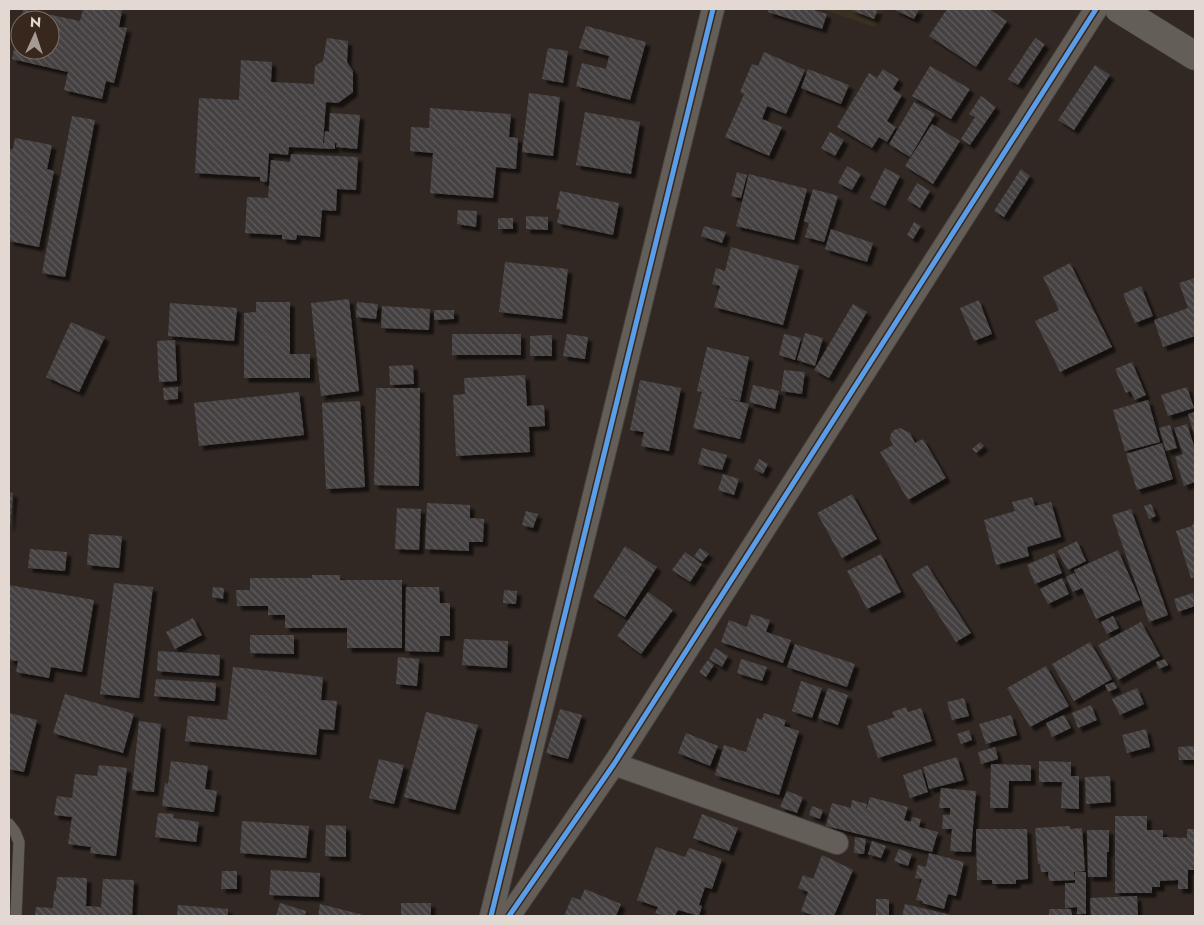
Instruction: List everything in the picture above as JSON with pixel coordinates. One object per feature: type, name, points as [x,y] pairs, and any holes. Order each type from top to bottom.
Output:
[{"type":"street","points":[[491,916],[713,9]]},
{"type":"street","points":[[509,916],[614,764],[1096,9]]},
{"type":"street","points":[[1119,9],[1195,56]]},
{"type":"street","points":[[614,764],[837,843]]},
{"type":"lane","points":[[9,824],[19,842],[16,916]]},
{"type":"shaded area","points":[[821,9],[884,9],[875,27]]},
{"type":"building","points":[[83,9],[122,10],[119,27],[127,28],[114,83],[106,81],[102,99],[64,90],[68,72],[16,60],[60,60],[60,17],[80,21]]},
{"type":"building","points":[[769,9],[810,9],[827,14],[822,29],[768,12]]},
{"type":"building","points":[[849,9],[878,9],[874,19]]},
{"type":"building","points":[[893,9],[919,9],[914,19]]},
{"type":"building","points":[[947,9],[989,9],[1007,21],[976,67],[929,36]]},
{"type":"building","points":[[586,26],[646,42],[630,100],[576,86],[582,63],[606,69],[609,56],[579,48]]},
{"type":"building","points":[[327,38],[348,41],[347,62],[353,71],[353,92],[338,103],[326,102],[323,143],[325,131],[329,132],[330,113],[360,115],[357,149],[336,147],[337,143],[335,143],[335,149],[289,147],[288,155],[269,153],[267,182],[260,181],[260,177],[195,173],[199,98],[239,100],[241,60],[272,62],[271,82],[314,84],[315,66],[323,61]]},
{"type":"building","points":[[1035,38],[1045,44],[1018,85],[1008,79]]},
{"type":"building","points":[[548,48],[568,51],[563,83],[542,79]]},
{"type":"building","points":[[764,52],[805,70],[786,114],[767,106],[762,119],[782,127],[769,156],[725,137],[744,94],[740,92],[752,64],[758,66]]},
{"type":"building","points":[[1095,65],[1110,75],[1074,130],[1058,120]]},
{"type":"building","points":[[930,66],[970,89],[951,119],[912,96]]},
{"type":"building","points":[[808,69],[849,85],[841,104],[801,88]]},
{"type":"building","points":[[883,69],[899,79],[893,89],[902,95],[887,121],[896,127],[887,142],[879,137],[872,148],[837,127],[869,73],[877,78]]},
{"type":"building","points":[[529,93],[560,97],[553,156],[522,152]]},
{"type":"building","points":[[981,96],[996,107],[970,145],[961,139],[975,117],[969,114]]},
{"type":"building","points":[[914,102],[935,114],[910,157],[889,144]]},
{"type":"building","points":[[430,108],[511,114],[509,137],[518,138],[516,169],[496,167],[493,198],[430,193],[433,153],[410,151],[411,127],[429,128]]},
{"type":"building","points":[[585,112],[640,122],[631,174],[576,165]]},
{"type":"building","points":[[72,116],[95,120],[65,277],[42,273]]},
{"type":"building","points":[[932,124],[960,141],[933,184],[905,166]]},
{"type":"building","points":[[830,132],[844,140],[835,156],[821,148]]},
{"type":"building","points":[[15,138],[52,145],[47,169],[54,171],[39,247],[9,241],[9,149],[13,149]]},
{"type":"building","points":[[291,154],[358,157],[356,190],[337,189],[336,211],[322,210],[320,237],[297,235],[296,240],[282,239],[282,235],[245,233],[247,197],[268,198],[271,160],[290,162]]},
{"type":"building","points":[[847,166],[861,174],[852,190],[838,183]]},
{"type":"building","points":[[885,168],[900,176],[885,206],[870,198]]},
{"type":"building","points":[[1021,169],[1030,176],[1004,217],[994,211]]},
{"type":"building","points":[[737,172],[747,175],[741,198],[731,196]]},
{"type":"building","points":[[749,174],[807,189],[794,240],[736,226]]},
{"type":"building","points":[[917,183],[930,191],[920,208],[907,200]]},
{"type":"building","points":[[813,189],[838,196],[824,242],[805,237],[809,223],[804,221]]},
{"type":"building","points":[[560,191],[619,203],[613,235],[557,223],[560,210],[556,209]]},
{"type":"building","points":[[458,210],[477,211],[476,227],[457,224]]},
{"type":"building","points":[[526,216],[548,217],[548,230],[526,229]]},
{"type":"building","points":[[498,218],[513,218],[513,229],[498,229]]},
{"type":"building","points":[[914,222],[921,226],[913,239],[907,235]]},
{"type":"building","points":[[704,226],[726,232],[722,243],[701,236]]},
{"type":"building","points":[[831,229],[873,243],[867,262],[825,249]]},
{"type":"building","points":[[731,247],[799,266],[783,325],[714,307],[720,286],[712,284],[716,268],[725,271]]},
{"type":"building","points":[[505,262],[568,269],[562,319],[499,312]]},
{"type":"building","points":[[1070,263],[1112,347],[1060,372],[1035,321],[1059,310],[1043,277]]},
{"type":"building","points":[[1195,278],[1195,336],[1163,347],[1154,320],[1188,308],[1179,283]]},
{"type":"building","points":[[1141,286],[1153,316],[1135,323],[1123,294]]},
{"type":"building","points":[[349,299],[359,391],[321,396],[311,303]]},
{"type":"building","points":[[979,300],[992,334],[974,341],[960,308]]},
{"type":"building","points":[[256,302],[290,302],[290,354],[310,354],[310,378],[244,378],[244,313],[256,312]]},
{"type":"building","points":[[357,302],[378,304],[376,319],[356,317]]},
{"type":"building","points":[[170,303],[237,308],[234,341],[168,336]]},
{"type":"building","points":[[853,304],[867,312],[829,378],[814,370]]},
{"type":"building","points":[[382,306],[430,309],[429,330],[381,328]]},
{"type":"building","points":[[434,310],[454,310],[454,319],[434,320]]},
{"type":"building","points":[[71,322],[105,337],[79,392],[46,377]]},
{"type":"building","points":[[805,333],[823,338],[815,366],[797,360]]},
{"type":"building","points":[[452,334],[521,334],[521,355],[452,355]]},
{"type":"building","points":[[567,334],[588,337],[585,359],[563,356]]},
{"type":"building","points":[[784,334],[801,338],[795,360],[779,355]]},
{"type":"building","points":[[552,335],[552,356],[530,356],[530,336]]},
{"type":"building","points":[[175,340],[177,381],[159,382],[157,341]]},
{"type":"building","points":[[707,347],[749,357],[740,401],[717,396],[749,404],[740,439],[693,428],[702,392],[697,391]]},
{"type":"building","points":[[1132,362],[1146,395],[1135,400],[1130,391],[1126,393],[1115,369]]},
{"type":"building","points":[[413,365],[414,384],[390,385],[389,366]]},
{"type":"building","points":[[784,370],[805,372],[802,394],[781,391]]},
{"type":"building","points":[[525,375],[527,406],[544,405],[545,426],[529,427],[530,452],[456,456],[453,395],[465,394],[464,378]]},
{"type":"building","points":[[640,380],[681,388],[669,451],[641,446],[644,432],[630,430]]},
{"type":"building","points":[[753,385],[779,391],[775,409],[749,402]]},
{"type":"building","points":[[178,387],[178,399],[164,400],[163,388]]},
{"type":"building","points":[[1187,387],[1194,408],[1168,416],[1161,395]]},
{"type":"building","points":[[376,388],[420,388],[419,486],[374,485]]},
{"type":"building","points":[[299,392],[304,435],[199,446],[194,403]]},
{"type":"building","points":[[1148,400],[1160,442],[1125,451],[1113,410]]},
{"type":"building","points":[[360,401],[365,487],[326,489],[322,403]]},
{"type":"building","points":[[1195,412],[1195,437],[1188,414]]},
{"type":"building","points":[[1187,424],[1195,449],[1195,482],[1184,486],[1175,457],[1183,454],[1174,428]]},
{"type":"building","points":[[1170,425],[1177,448],[1166,451],[1159,428]]},
{"type":"building","points":[[900,428],[910,433],[915,443],[923,439],[946,478],[908,500],[880,452],[893,445],[890,439],[891,434],[894,430]]},
{"type":"building","points":[[980,442],[984,446],[976,453],[972,449]]},
{"type":"building","points":[[1162,443],[1173,479],[1137,490],[1126,454]]},
{"type":"building","points":[[702,448],[727,455],[722,470],[698,464]]},
{"type":"building","points":[[759,459],[768,464],[763,474],[754,469]]},
{"type":"building","points":[[723,474],[739,479],[734,495],[718,490]]},
{"type":"building","points":[[9,492],[13,493],[10,527],[9,527]]},
{"type":"building","points":[[852,494],[877,539],[842,558],[817,513]]},
{"type":"building","points":[[1032,497],[1035,506],[1051,502],[1061,537],[1027,547],[1029,556],[996,565],[984,520],[1015,511],[1012,502]]},
{"type":"building","points":[[427,503],[470,505],[470,518],[484,519],[483,542],[469,542],[469,551],[425,549]]},
{"type":"building","points":[[1151,504],[1156,516],[1149,519],[1144,506]]},
{"type":"building","points":[[397,508],[421,509],[419,550],[395,549]]},
{"type":"building","points":[[1131,509],[1168,615],[1149,622],[1112,515]]},
{"type":"building","points":[[526,511],[538,514],[533,528],[522,525]]},
{"type":"building","points":[[1195,520],[1195,577],[1191,578],[1176,531],[1192,526]]},
{"type":"building","points":[[89,534],[122,536],[119,568],[87,565]]},
{"type":"building","points":[[1077,541],[1086,561],[1068,570],[1057,551]]},
{"type":"building","points":[[625,546],[657,567],[625,617],[593,597]]},
{"type":"building","points":[[700,548],[709,554],[702,562],[694,556]]},
{"type":"building","points":[[30,549],[67,552],[65,571],[28,568]]},
{"type":"building","points":[[1118,550],[1140,600],[1096,619],[1074,570]]},
{"type":"building","points":[[685,552],[702,564],[690,582],[672,570]]},
{"type":"building","points":[[1054,553],[1062,573],[1035,584],[1027,565]]},
{"type":"building","points":[[881,554],[901,592],[867,609],[847,571]]},
{"type":"building","points":[[927,565],[971,633],[956,642],[912,574]]},
{"type":"building","points":[[1074,573],[1082,588],[1073,592],[1066,577]]},
{"type":"building","points":[[312,575],[340,575],[340,580],[402,580],[402,648],[347,648],[347,628],[285,628],[285,615],[268,615],[268,606],[237,606],[236,590],[250,590],[250,578],[312,578]]},
{"type":"building","points":[[1062,578],[1069,594],[1048,604],[1040,589]]},
{"type":"building","points":[[114,583],[153,587],[139,698],[100,694]]},
{"type":"building","points":[[9,585],[94,600],[82,672],[51,667],[49,678],[16,672],[18,661],[9,660]]},
{"type":"building","points":[[213,587],[224,588],[223,599],[212,597]]},
{"type":"building","points":[[406,587],[439,587],[440,603],[450,603],[450,636],[440,636],[439,652],[405,651]]},
{"type":"building","points":[[504,590],[517,591],[516,604],[503,603]]},
{"type":"building","points":[[648,592],[673,610],[641,654],[617,636]]},
{"type":"building","points":[[1193,593],[1195,606],[1178,612],[1174,599]]},
{"type":"building","points":[[751,614],[770,620],[766,632],[791,640],[783,663],[721,642],[729,620],[747,627]]},
{"type":"building","points":[[1113,616],[1119,628],[1107,634],[1101,622]]},
{"type":"building","points":[[193,618],[202,635],[175,649],[166,632]]},
{"type":"building","points":[[1141,622],[1160,656],[1118,680],[1098,645]]},
{"type":"building","points":[[250,635],[294,635],[294,654],[250,653]]},
{"type":"building","points":[[464,639],[508,641],[507,668],[462,665]]},
{"type":"building","points":[[1090,642],[1112,679],[1074,701],[1052,664]]},
{"type":"building","points":[[795,644],[855,664],[847,687],[787,667]]},
{"type":"building","points":[[715,648],[728,656],[722,667],[709,659]]},
{"type":"building","points":[[158,651],[220,655],[219,676],[157,671]]},
{"type":"building","points":[[398,657],[419,659],[417,686],[396,684]]},
{"type":"building","points":[[741,659],[767,667],[762,681],[737,673]]},
{"type":"building","points":[[1165,659],[1168,665],[1159,669],[1156,662]]},
{"type":"building","points":[[708,660],[714,665],[706,677],[699,672]]},
{"type":"building","points":[[1046,666],[1069,706],[1030,727],[1007,688]]},
{"type":"building","points":[[233,667],[323,677],[321,700],[337,701],[334,730],[319,729],[316,755],[185,741],[188,716],[227,720]]},
{"type":"building","points":[[156,679],[216,683],[215,701],[154,696]]},
{"type":"building","points":[[801,681],[822,688],[812,718],[792,711]]},
{"type":"building","points":[[1114,682],[1117,688],[1108,692],[1105,685]]},
{"type":"building","points":[[828,688],[848,695],[838,725],[818,718]]},
{"type":"building","points":[[1137,688],[1144,704],[1120,715],[1112,699]]},
{"type":"building","points":[[65,694],[134,714],[123,753],[53,733]]},
{"type":"building","points":[[964,698],[969,716],[952,720],[947,702]]},
{"type":"building","points":[[1091,705],[1097,720],[1078,728],[1072,713]]},
{"type":"building","points":[[906,707],[908,712],[921,708],[932,741],[878,758],[867,726],[895,717],[892,712]]},
{"type":"building","points":[[560,709],[582,715],[568,759],[546,753]]},
{"type":"building","points":[[426,712],[478,725],[455,810],[404,797]]},
{"type":"building","points":[[9,713],[37,720],[24,772],[9,769]]},
{"type":"building","points":[[764,713],[786,720],[784,726],[799,731],[779,795],[715,775],[724,745],[746,752],[757,718],[762,720]]},
{"type":"building","points":[[1011,715],[1017,735],[986,744],[979,724]]},
{"type":"building","points":[[1064,715],[1071,728],[1052,737],[1046,723]]},
{"type":"building","points":[[139,721],[161,724],[154,792],[132,790]]},
{"type":"building","points":[[1146,729],[1150,747],[1127,753],[1122,735]]},
{"type":"building","points":[[969,730],[972,740],[961,744],[957,734]]},
{"type":"building","points":[[686,733],[718,746],[710,766],[678,753]]},
{"type":"building","points":[[1195,746],[1195,760],[1179,760],[1178,747]]},
{"type":"building","points":[[995,747],[998,759],[981,764],[978,752]]},
{"type":"building","points":[[957,757],[964,780],[929,789],[923,767]]},
{"type":"building","points":[[379,759],[404,765],[394,804],[369,798]]},
{"type":"building","points":[[171,761],[208,766],[205,789],[217,791],[214,812],[162,806],[165,783],[168,784]]},
{"type":"building","points":[[1039,761],[1071,762],[1071,776],[1079,776],[1079,809],[1061,808],[1062,782],[1039,782]]},
{"type":"building","points":[[991,764],[1031,765],[1031,781],[1009,781],[1008,808],[990,808]]},
{"type":"building","points":[[99,765],[127,768],[116,856],[90,853],[91,847],[68,844],[72,817],[54,815],[57,796],[72,798],[75,774],[97,776]]},
{"type":"building","points":[[921,769],[928,792],[910,798],[903,775]]},
{"type":"building","points":[[1110,776],[1111,802],[1086,804],[1085,777]]},
{"type":"building","points":[[941,788],[976,791],[971,852],[950,851],[952,829],[942,829],[943,815],[950,815],[950,808],[939,808]]},
{"type":"building","points":[[787,791],[803,797],[797,813],[780,807]]},
{"type":"building","points":[[870,797],[908,807],[904,820],[911,822],[912,817],[921,819],[919,827],[938,832],[932,852],[826,826],[832,803],[851,808],[852,800],[867,804],[867,808]]},
{"type":"building","points":[[812,806],[823,810],[820,819],[809,815]]},
{"type":"building","points":[[158,813],[174,814],[173,818],[199,822],[196,842],[155,837]]},
{"type":"building","points":[[702,814],[738,828],[729,851],[693,838]]},
{"type":"building","points":[[1115,816],[1147,816],[1147,830],[1163,830],[1163,837],[1187,838],[1187,829],[1195,829],[1195,870],[1188,870],[1188,889],[1178,889],[1178,880],[1160,881],[1160,887],[1152,887],[1152,893],[1115,893]]},
{"type":"building","points":[[242,821],[309,826],[306,858],[240,853]]},
{"type":"building","points":[[326,825],[346,826],[346,857],[325,856]]},
{"type":"building","points":[[1070,826],[1070,829],[1082,828],[1085,871],[1074,872],[1075,880],[1049,881],[1048,872],[1041,872],[1040,864],[1038,864],[1035,828]]},
{"type":"building","points":[[976,829],[1027,829],[1028,879],[1016,880],[1016,884],[992,884],[992,880],[977,880]]},
{"type":"building","points":[[1087,830],[1109,830],[1107,877],[1088,877]]},
{"type":"building","points":[[855,837],[866,839],[864,854],[854,853]]},
{"type":"building","points":[[872,841],[886,846],[881,858],[868,854]]},
{"type":"building","points":[[656,847],[685,857],[689,848],[722,859],[712,889],[705,887],[699,905],[702,906],[699,916],[678,910],[675,916],[665,916],[655,913],[658,907],[637,900]]},
{"type":"building","points":[[899,849],[912,854],[908,866],[894,861]]},
{"type":"building","points":[[929,853],[964,862],[956,896],[948,894],[944,909],[916,900],[922,879],[915,878],[918,865],[926,867]]},
{"type":"building","points":[[822,855],[853,870],[834,916],[815,916],[801,911],[808,892],[798,888],[803,875],[813,879]]},
{"type":"building","points":[[271,870],[320,873],[319,897],[269,895]]},
{"type":"building","points":[[222,871],[237,871],[237,889],[221,889]]},
{"type":"building","points":[[1075,872],[1086,872],[1086,914],[1077,914],[1077,907],[1065,908],[1065,883],[1075,883]]},
{"type":"building","points":[[57,877],[87,878],[86,906],[101,907],[103,879],[134,880],[132,916],[35,916],[36,907],[53,908]]},
{"type":"building","points":[[585,889],[621,904],[616,916],[564,916],[572,897],[580,900]]},
{"type":"building","points":[[1137,896],[1138,916],[1091,916],[1090,898]]},
{"type":"building","points":[[876,899],[889,899],[889,916],[876,916]]},
{"type":"building","points":[[280,903],[306,911],[305,916],[276,916]]},
{"type":"building","points":[[401,903],[431,903],[431,916],[401,916]]},
{"type":"building","points":[[320,904],[367,916],[318,916]]},
{"type":"building","points":[[905,904],[955,916],[902,916]]},
{"type":"building","points":[[178,905],[228,909],[228,916],[177,916]]},
{"type":"building","points":[[1049,909],[1071,909],[1072,916],[1049,916]]},
{"type":"cycle path","points":[[491,916],[713,9]]},
{"type":"cycle path","points":[[509,916],[614,764],[1096,9]]}]
